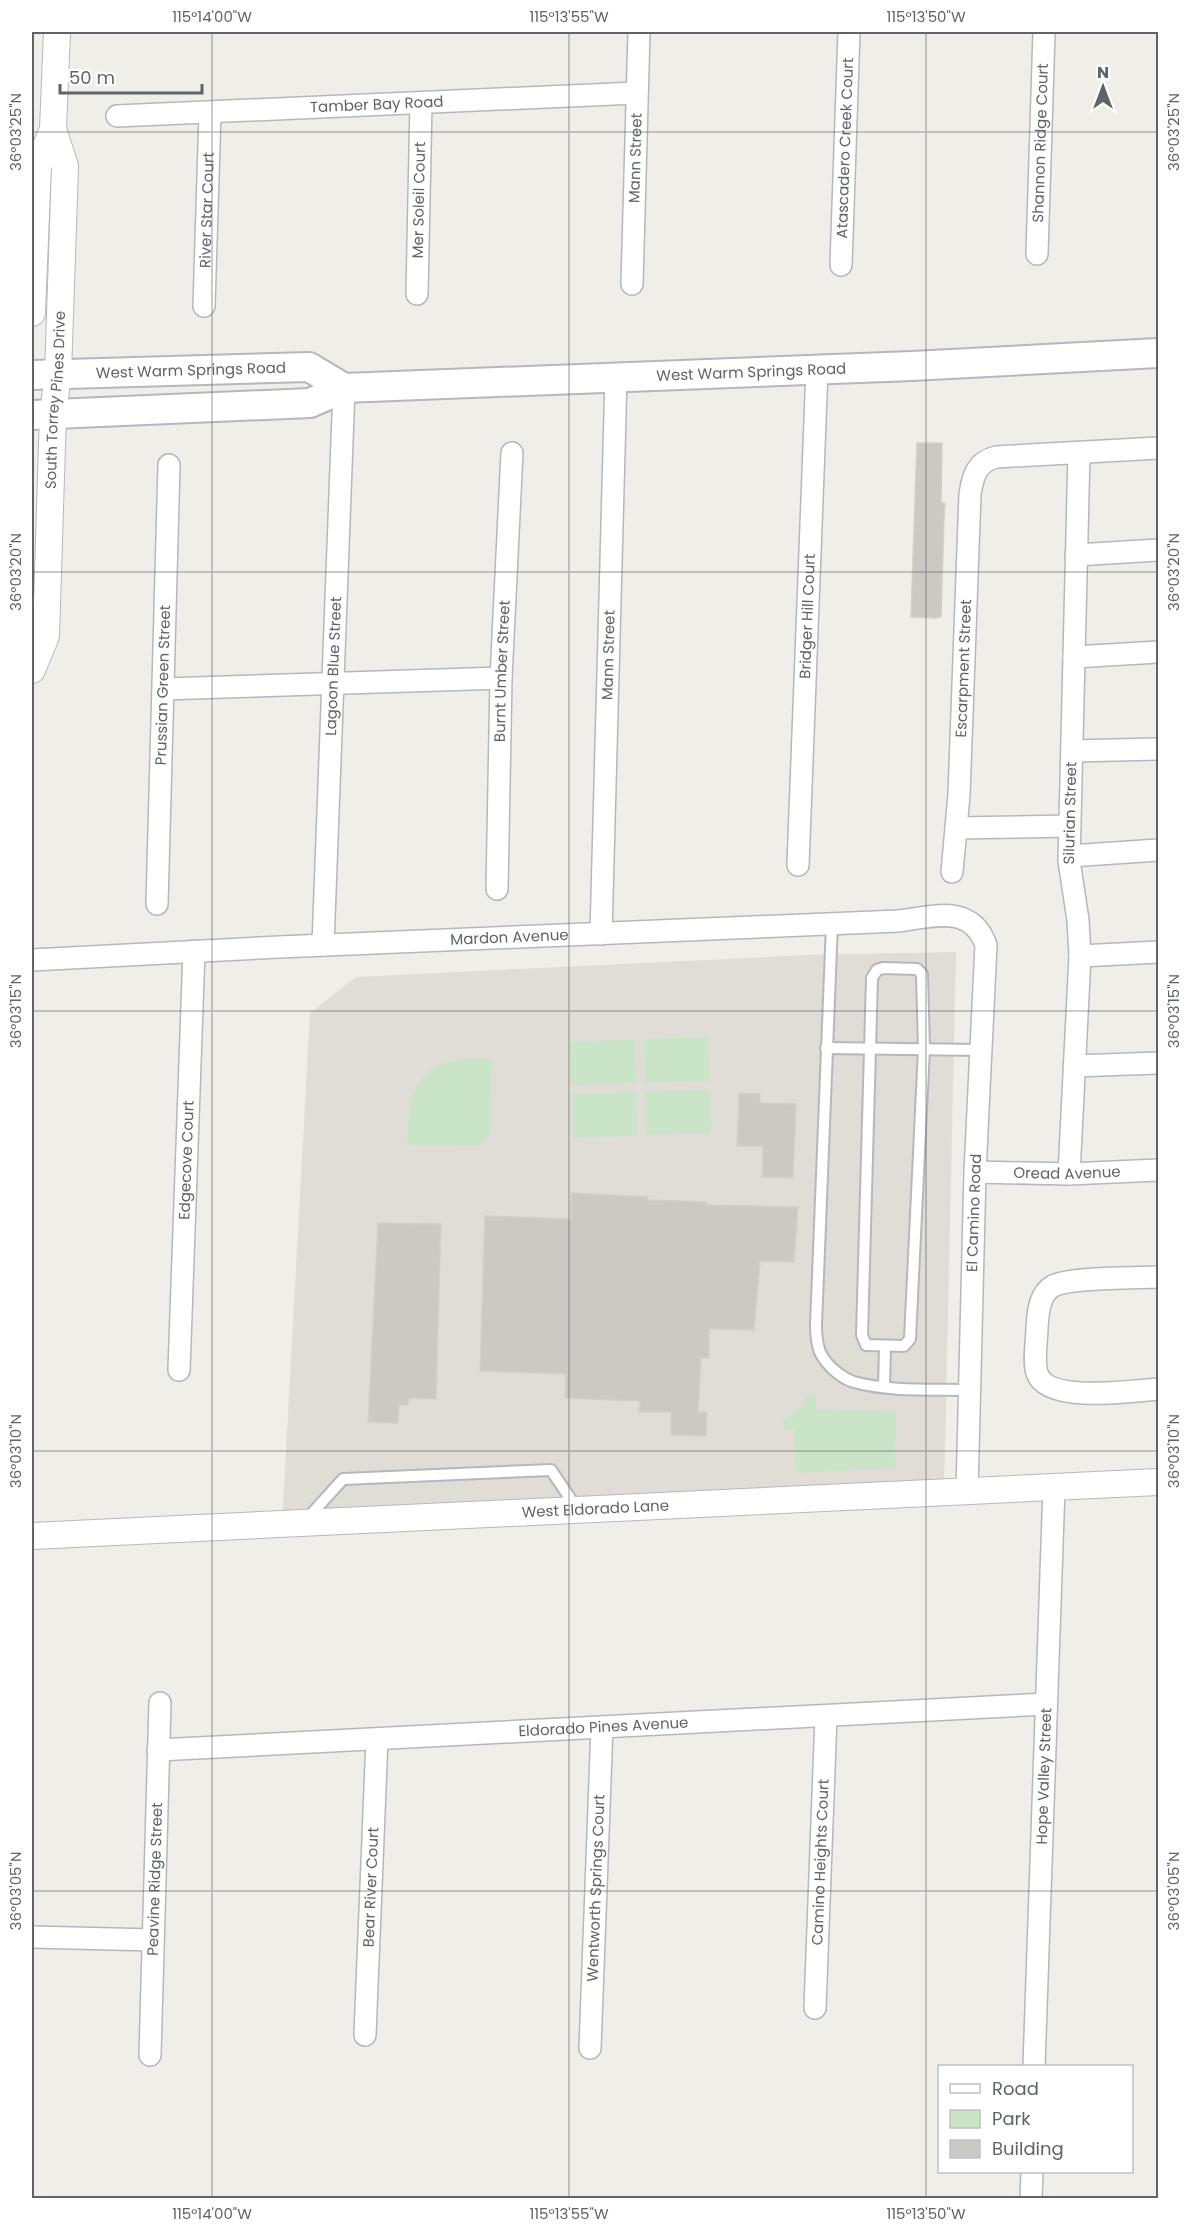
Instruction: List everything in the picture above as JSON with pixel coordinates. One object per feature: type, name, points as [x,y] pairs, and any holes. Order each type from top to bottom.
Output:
[{"type":"main road","name":"West Warm Springs Road","points":[[42,414],[310,403],[344,388],[1158,353]]},
{"type":"main road","name":"West Warm Springs Road","points":[[45,375],[309,367],[344,388]]},
{"type":"street","name":"South Torrey Pines Drive","points":[[32,313],[38,166],[53,129],[57,32]]},
{"type":"street","name":"Mann Street","points":[[632,284],[639,32]]},
{"type":"street","name":"Atascadero Creek Court","points":[[841,265],[849,32]]},
{"type":"street","name":"Shannon Ridge Court","points":[[1037,254],[1044,32]]},
{"type":"street","name":"Tamber Bay Road","points":[[117,116],[636,93]]},
{"type":"street","name":"Mer Soleil Court","points":[[417,294],[421,104]]},
{"type":"street","name":"River Star Court","points":[[204,306],[210,113]]},
{"type":"street","name":"South Torrey Pines Drive","points":[[32,670],[46,636],[42,414],[65,166],[53,129]]},
{"type":"street","name":"Bridger Hill Court","points":[[798,865],[817,369]]},
{"type":"street","name":"Mann Street","points":[[601,934],[616,377]]},
{"type":"street","name":"Lagoon Blue Street","points":[[323,945],[344,388]]},
{"type":"street","points":[[1079,453],[1158,448]]},
{"type":"street","name":"Burnt Umber Street","points":[[497,889],[501,678],[512,453]]},
{"type":"street","name":"Escarpment Street","points":[[952,872],[959,795],[972,481],[979,465],[996,457],[1079,453]]},
{"type":"street","name":"Silurian Street","points":[[1069,1174],[1080,956],[1070,856],[1079,453]]},
{"type":"street","name":"Prussian Green Street","points":[[157,904],[169,465]]},
{"type":"street","points":[[1076,555],[1158,550]]},
{"type":"street","points":[[1074,657],[1158,652]]},
{"type":"street","points":[[164,689],[501,678]]},
{"type":"street","points":[[1072,750],[1158,749]]},
{"type":"street","points":[[956,828],[1070,826]]},
{"type":"street","points":[[1070,856],[1158,850]]},
{"type":"street","name":"Mardon Avenue","points":[[32,960],[323,945],[898,921],[949,914],[961,917],[982,935]]},
{"type":"street","name":"El Camino Road","points":[[967,1492],[975,1172],[986,945],[982,935]]},
{"type":"street","name":"Edgecove Court","points":[[179,1370],[194,951]]},
{"type":"street","points":[[1080,956],[1158,952]]},
{"type":"street","points":[[1074,1066],[1158,1063]]},
{"type":"street","name":"Oread Avenue","points":[[975,1172],[1069,1174],[1158,1170]]},
{"type":"street","points":[[1158,1277],[1076,1281],[1054,1286],[1040,1303],[1036,1361],[1037,1374],[1042,1381],[1063,1392],[1158,1389]]},
{"type":"street","name":"West Eldorado Lane","points":[[32,1536],[1158,1482]]},
{"type":"street","name":"Hope Valley Street","points":[[1034,2065],[1054,1487]]},
{"type":"street","name":"Peavine Ridge Street","points":[[150,2055],[160,1703]]},
{"type":"street","name":"Eldorado Pines Avenue","points":[[158,1750],[1046,1704]]},
{"type":"street","name":"Camino Heights Court","points":[[815,2008],[826,1716]]},
{"type":"street","name":"Wentworth Springs Court","points":[[590,2048],[602,1727]]},
{"type":"street","name":"Bear River Court","points":[[365,2035],[377,1739]]},
{"type":"street","points":[[32,1937],[153,1940]]},
{"type":"street","points":[[1031,2199],[1032,2173]]},
{"type":"lane","points":[[832,924],[816,1336],[820,1351],[843,1377],[853,1382],[884,1387],[970,1390]]},
{"type":"lane","points":[[883,968],[917,969],[922,974],[924,1049],[910,1339],[904,1346],[866,1345],[862,1335],[870,1048],[872,978],[877,970],[883,968]]},
{"type":"lane","points":[[826,1048],[981,1050]]},
{"type":"lane","points":[[884,1387],[885,1347]]},
{"type":"lane","points":[[304,1522],[343,1479],[551,1470],[578,1510]]},
{"type":"shaded area","points":[[956,952],[944,1492],[282,1524],[310,1013],[356,977],[808,955]]},
{"type":"green space","points":[[708,1037],[709,1081],[645,1083],[644,1039]]},
{"type":"green space","points":[[635,1040],[636,1083],[571,1085],[570,1041]]},
{"type":"green space","points":[[492,1059],[490,1134],[478,1146],[406,1145],[409,1113],[417,1087],[434,1068],[447,1062]]},
{"type":"green space","points":[[709,1090],[711,1133],[646,1135],[645,1092]]},
{"type":"green space","points":[[636,1092],[637,1136],[573,1138],[572,1094]]},
{"type":"green space","points":[[806,1395],[815,1396],[816,1409],[896,1412],[895,1468],[796,1473],[794,1429],[784,1430],[783,1419],[804,1404]]},
{"type":"building","points":[[917,443],[942,443],[941,503],[945,503],[941,617],[936,618],[911,617]]},
{"type":"building","points":[[739,1093],[760,1094],[760,1103],[796,1104],[793,1178],[762,1177],[763,1146],[737,1146]]},
{"type":"building","points":[[571,1193],[648,1197],[648,1200],[706,1202],[706,1205],[798,1207],[794,1262],[760,1261],[754,1330],[709,1329],[709,1358],[701,1358],[698,1412],[707,1412],[706,1436],[671,1435],[671,1412],[639,1412],[640,1401],[565,1398],[566,1374],[480,1371],[485,1216],[571,1219]]},
{"type":"building","points":[[378,1223],[441,1224],[436,1399],[409,1398],[408,1405],[399,1405],[398,1423],[368,1422]]}]
